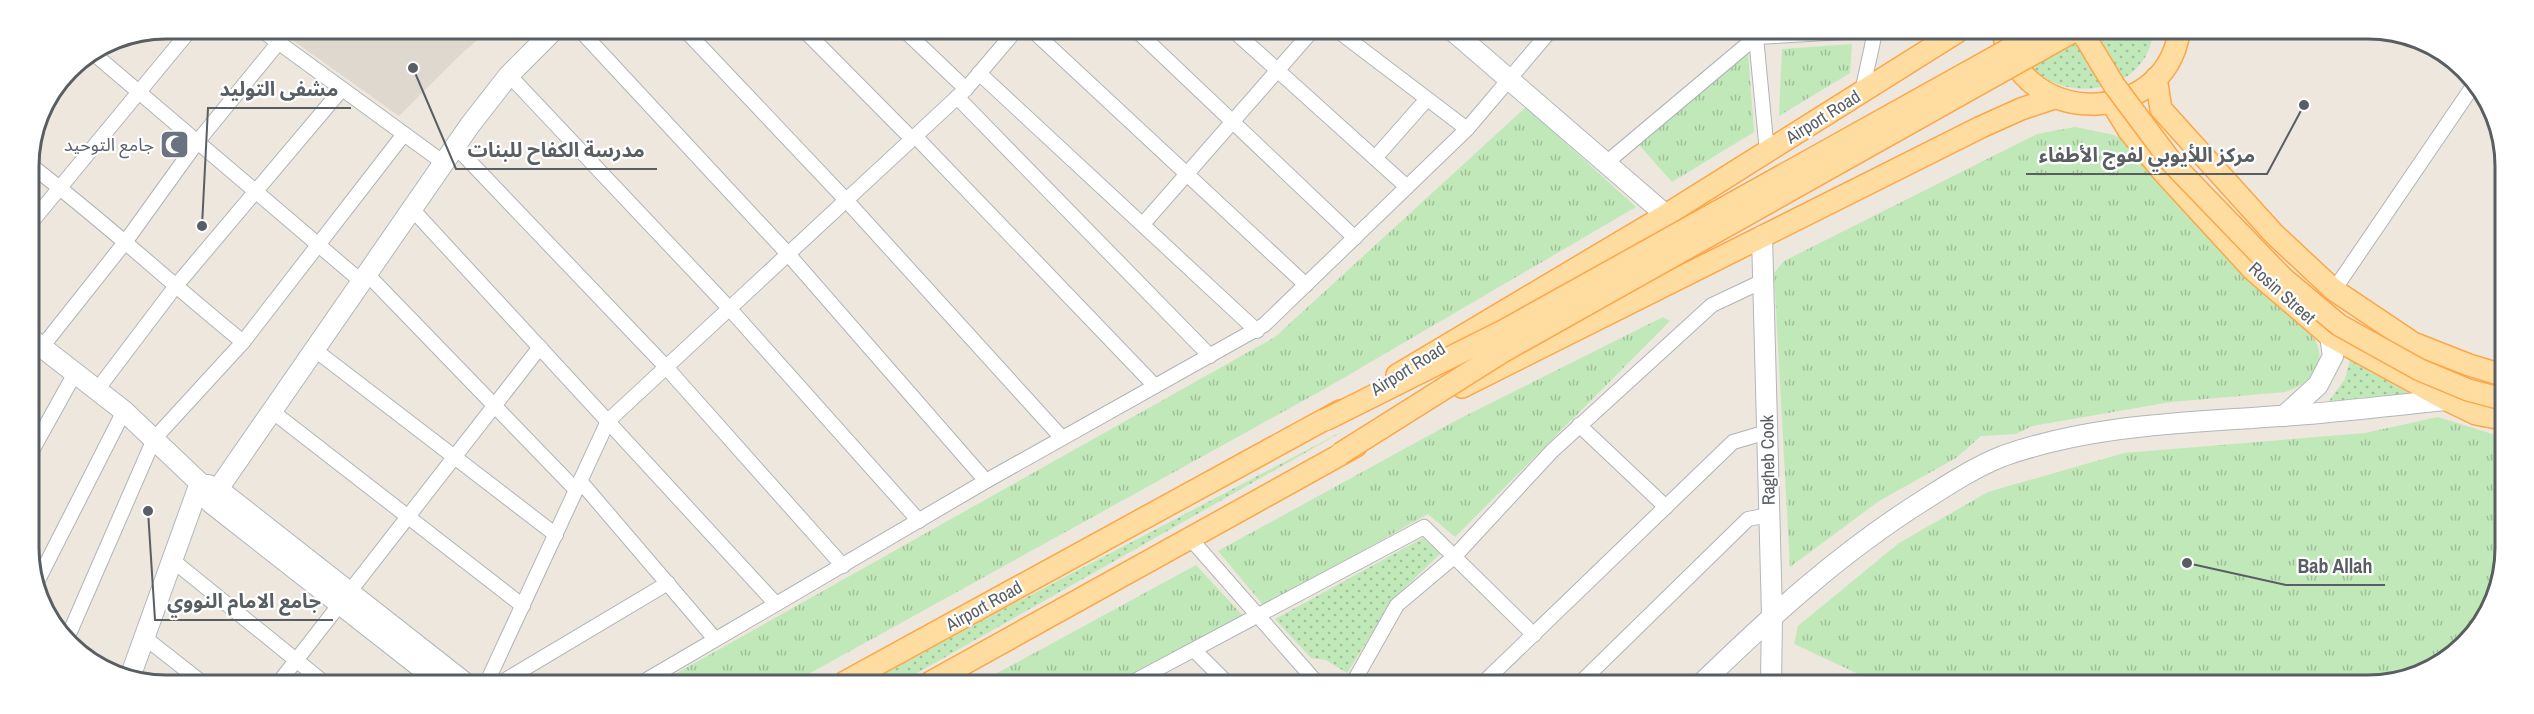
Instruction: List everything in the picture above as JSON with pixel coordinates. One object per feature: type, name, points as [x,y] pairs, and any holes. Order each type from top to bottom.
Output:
[{"type":"main road","points":[[132,670],[171,559],[209,486],[273,412],[444,163],[509,75],[545,39]]},
{"type":"main road","points":[[1462,39],[1666,215]]},
{"type":"main road","name":"Airport Road","points":[[858,675],[1325,420],[1488,318],[1666,215],[1946,39]]},
{"type":"main road","points":[[2005,39],[2013,61],[2024,76],[2054,98],[2082,105],[2112,103],[2136,94],[2156,78],[2169,61],[2178,39]]},
{"type":"main road","points":[[1325,420],[1503,331],[2027,39]]},
{"type":"main road","points":[[1340,454],[1502,352],[2060,39]]},
{"type":"main road","points":[[2086,39],[2115,85],[2173,164],[2283,278],[2339,325],[2420,370],[2468,390],[2495,397]]},
{"type":"main road","points":[[2102,39],[2123,80],[2176,152],[2290,269],[2345,314],[2424,358],[2495,388]]},
{"type":"main road","name":"Rosin Street","points":[[2156,78],[2161,109],[2274,234],[2334,290],[2413,343],[2495,373]]},
{"type":"main road","points":[[943,675],[1510,361],[2000,118],[2054,98]]},
{"type":"main road","name":"Rosin Street","points":[[2112,103],[2129,131],[2164,173],[2253,270],[2330,336],[2447,400],[2476,414],[2495,418]]},
{"type":"main road","points":[[2164,173],[2194,147]]},
{"type":"main road","name":"Ragheb Cook","points":[[1762,236],[1772,675]]},
{"type":"main road","points":[[2284,416],[2318,385],[2334,356],[2330,336]]},
{"type":"main road","points":[[39,346],[74,375],[124,411],[209,486],[212,503],[454,675]]},
{"type":"main road","points":[[1710,675],[1772,615],[1823,571],[1892,520],[1960,478],[2001,457],[2041,444],[2118,427],[2284,416],[2447,400]]},
{"type":"main road","points":[[345,598],[431,675]]},
{"type":"street","points":[[39,213],[182,39]]},
{"type":"street","points":[[275,39],[444,163]]},
{"type":"street","points":[[588,39],[788,254],[986,481]]},
{"type":"street","points":[[694,39],[846,200],[1062,438]]},
{"type":"street","points":[[813,39],[914,137],[1155,386]]},
{"type":"street","points":[[912,39],[1210,356]]},
{"type":"street","points":[[490,675],[608,421],[961,93],[1008,39]]},
{"type":"street","points":[[1042,39],[1306,285]]},
{"type":"street","points":[[1145,39],[1355,238]]},
{"type":"street","points":[[1243,39],[1407,188]]},
{"type":"street","points":[[1143,224],[1234,123],[1305,39]]},
{"type":"street","points":[[1348,39],[1467,129]]},
{"type":"street","points":[[655,675],[986,481],[1257,331],[1467,129],[1543,39]]},
{"type":"street","points":[[1606,163],[1748,39]]},
{"type":"street","points":[[1755,39],[1767,152]]},
{"type":"street","points":[[1862,92],[1873,39]]},
{"type":"street","points":[[39,340],[126,240],[198,141],[279,42]]},
{"type":"street","points":[[99,58],[318,245],[365,278],[578,486],[668,583],[715,639]]},
{"type":"street","points":[[979,73],[1257,331]]},
{"type":"street","points":[[509,75],[729,308],[919,521]]},
{"type":"street","points":[[97,390],[175,287],[342,89]]},
{"type":"street","points":[[2334,290],[2470,91]]},
{"type":"street","points":[[1375,158],[1427,99]]},
{"type":"street","points":[[70,631],[154,439],[243,342],[404,134]]},
{"type":"street","points":[[456,146],[666,367],[843,566]]},
{"type":"street","points":[[39,172],[126,240],[175,287],[243,342]]},
{"type":"street","points":[[412,209],[776,604]]},
{"type":"street","points":[[1358,675],[1397,605],[1454,557],[1580,425],[1712,305],[1763,281]]},
{"type":"street","points":[[284,675],[540,346]]},
{"type":"street","points":[[315,350],[556,535]]},
{"type":"street","points":[[39,438],[74,375]]},
{"type":"street","points":[[41,574],[124,411]]},
{"type":"street","points":[[273,412],[523,606]]},
{"type":"street","points":[[1580,425],[1666,507]]},
{"type":"street","points":[[1492,675],[1733,442],[1767,432]]},
{"type":"street","points":[[1588,675],[1748,519],[1770,515]]},
{"type":"street","points":[[1149,675],[1424,527],[1534,635]]},
{"type":"street","points":[[1189,537],[1256,617],[1310,675]]},
{"type":"street","points":[[171,559],[314,675]]},
{"type":"street","points":[[514,675],[668,583]]},
{"type":"street","points":[[144,638],[192,675]]},
{"type":"street","points":[[1194,650],[1219,675]]},
{"type":"shaded area","points":[[291,39],[479,39],[399,116]]},
{"type":"green space","points":[[2017,39],[2151,39],[2148,52],[2138,67],[2124,78],[2107,86],[2089,89],[2071,88],[2053,82],[2033,68]]},
{"type":"green space","points":[[1852,44],[1850,73],[1779,116],[1782,49]]},
{"type":"green space","points":[[1748,52],[1754,132],[1672,182],[1639,145]]},
{"type":"green space","points":[[1526,107],[1636,207],[1328,387],[807,675],[673,675],[1275,337]]},
{"type":"green space","points":[[2075,127],[2114,135],[2124,140],[2240,268],[2312,335],[2318,347],[2319,364],[2316,370],[2300,386],[2285,392],[2171,402],[2032,426],[2016,434],[1981,436],[1956,458],[1879,501],[1790,567],[1774,273],[1784,261],[2037,134]]},
{"type":"green space","points":[[1663,317],[1670,321],[1455,537],[1428,514],[1264,606],[1218,551],[1457,420]]},
{"type":"green space","points":[[2350,360],[2414,396],[2326,405],[2345,379]]},
{"type":"green space","points":[[2438,417],[2495,435],[2495,556],[2488,589],[2474,618],[2452,643],[2431,658],[2401,671],[2376,675],[1861,675],[1794,644],[1798,626],[1899,543],[1988,492],[2124,453],[2365,433]]},
{"type":"green space","points":[[1347,429],[913,675],[883,675]]},
{"type":"green space","points":[[1423,538],[1440,554],[1394,598],[1347,673],[1326,660],[1311,658],[1275,619]]},
{"type":"green space","points":[[1196,565],[1245,618],[1136,675],[994,675]]},
{"type":"place","name":"مدرسة الكفاح للبنات","points":[[413,68]]},
{"type":"place","name":"مركز اللأيوبي لفوج الأطفاء","points":[[2304,105]]},
{"type":"place","name":"جامع التوحيد","points":[[175,145]]},
{"type":"place","name":"مشفى التوليد","points":[[202,226]]},
{"type":"place","name":"جامع الامام النووي","points":[[148,511]]},
{"type":"place","name":"Bab Allah","points":[[2187,563]]}]
